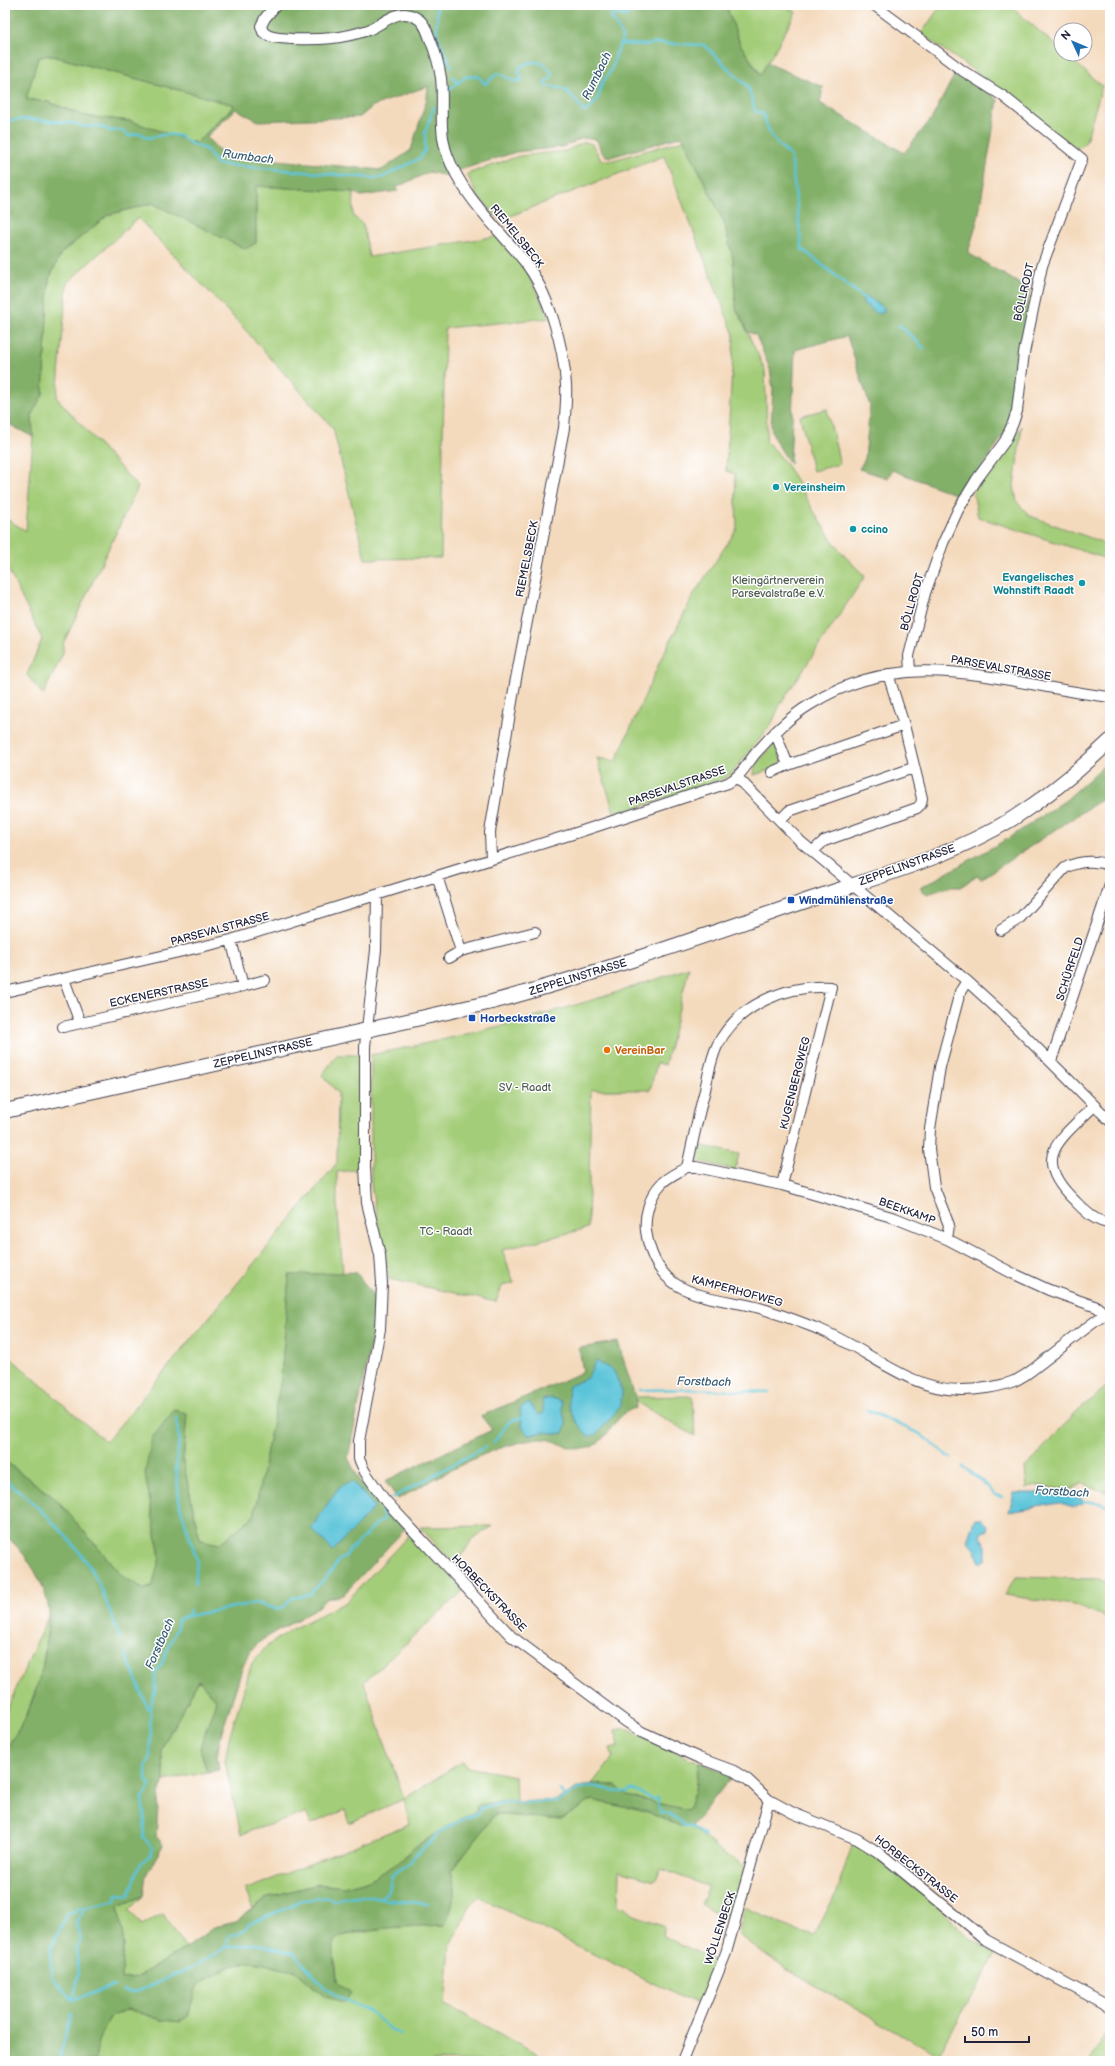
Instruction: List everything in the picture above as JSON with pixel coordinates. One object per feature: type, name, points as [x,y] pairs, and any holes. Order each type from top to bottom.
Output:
[{"type":"main road","name":"ZEPPELINSTRASSE","points":[[5,1111],[492,1002],[560,984],[645,957],[852,886],[955,848],[1011,820],[1062,784],[1110,740]]},
{"type":"street","name":"RIEMELSBECK","points":[[276,5],[265,18],[261,26],[263,32],[273,37],[315,40],[344,37],[368,30],[399,13],[408,13],[417,17],[422,23],[434,48],[439,68],[441,79],[442,136],[455,174],[469,195],[525,262],[538,282],[562,352],[566,385],[564,428],[515,684],[490,832],[491,858]]},
{"type":"street","name":"BÖLLRODT","points":[[874,5],[963,71],[1003,96],[1082,159],[1042,266],[1024,353],[1017,411],[1013,423],[1004,441],[973,485],[943,543],[925,593],[909,656],[910,670]]},
{"type":"street","name":"PARSEVALSTRASSE","points":[[5,992],[231,940],[594,827],[728,783],[737,777],[775,732],[811,704],[835,691],[888,674],[910,670],[946,670],[977,674],[1065,692],[1110,697]]},
{"type":"street","points":[[813,851],[824,841],[917,808],[921,804],[922,798],[913,768],[904,725],[888,674]]},
{"type":"street","points":[[772,772],[788,764],[904,725]]},
{"type":"street","points":[[775,732],[788,764]]},
{"type":"street","points":[[780,820],[789,811],[913,768]]},
{"type":"street","points":[[737,777],[800,841],[967,981],[1051,1061],[1110,1121]]},
{"type":"street","points":[[1001,930],[1019,919],[1066,868],[1075,863],[1085,861],[1110,865]]},
{"type":"street","points":[[437,876],[461,951]]},
{"type":"street","name":"SCHÜRFELD","points":[[1051,1061],[1110,885]]},
{"type":"street","name":"HORBECKSTRASSE","points":[[377,894],[376,950],[366,1031],[366,1180],[367,1203],[380,1255],[382,1283],[380,1328],[359,1442],[359,1458],[365,1472],[384,1499],[511,1636],[642,1732],[699,1758],[734,1770],[748,1780],[769,1800],[793,1813],[857,1839],[881,1854],[986,1940],[1110,2007]]},
{"type":"street","points":[[449,958],[461,951],[536,932]]},
{"type":"street","points":[[231,940],[243,986]]},
{"type":"street","points":[[64,979],[80,1023]]},
{"type":"street","name":"ECKENERSTRASSE","points":[[63,1027],[265,980]]},
{"type":"street","points":[[947,1239],[950,1225],[934,1187],[929,1149],[930,1129],[940,1067],[960,992],[967,981]]},
{"type":"street","name":"KUGENBERGWEG","points":[[687,1167],[716,1047],[729,1028],[747,1011],[776,995],[796,989],[831,987],[782,1185]]},
{"type":"street","points":[[1094,1106],[1058,1142],[1053,1152],[1051,1164],[1054,1178],[1061,1188],[1095,1219],[1110,1223]]},
{"type":"street","name":"BEEKKAMP","points":[[687,1167],[696,1167],[782,1185],[895,1218],[947,1239],[1012,1273],[1049,1290],[1108,1312]]},
{"type":"street","name":"KAMPERHOFWEG","points":[[687,1167],[662,1183],[653,1195],[647,1211],[646,1227],[649,1247],[654,1262],[667,1277],[680,1287],[694,1294],[758,1308],[800,1322],[852,1345],[914,1380],[939,1387],[961,1390],[1014,1381],[1030,1371],[1108,1312]]},
{"type":"street","name":"WÖLLENBECK","points":[[682,2061],[726,1953],[769,1800]]},
{"type":"green space","points":[[5,5],[726,5],[740,44],[760,75],[767,63],[823,87],[820,103],[904,153],[932,118],[957,70],[998,100],[978,218],[968,253],[1030,290],[1013,413],[1009,426],[963,497],[892,470],[888,478],[859,469],[865,459],[870,406],[847,336],[795,350],[790,464],[775,440],[771,428],[773,389],[770,369],[756,335],[748,332],[736,308],[733,259],[724,222],[682,136],[611,157],[603,154],[597,140],[583,138],[563,147],[516,152],[460,170],[448,176],[429,172],[397,187],[398,191],[361,196],[354,192],[256,186],[256,243],[245,249],[152,203],[108,215],[61,253],[49,279],[43,394],[32,414],[33,437],[5,422]],"holes":[[[49,55],[234,105],[234,106],[196,143],[130,121],[85,116],[48,102],[26,99],[38,58]],[[428,86],[427,98],[411,150],[382,170],[224,155],[206,137],[236,109],[258,121],[360,117],[373,106]]]},
{"type":"green space","points":[[726,5],[782,5],[796,12],[761,75],[740,44]]},
{"type":"green space","points":[[941,5],[1009,5],[1053,43],[1053,62],[1074,62],[1102,86],[1086,141],[1082,146],[1076,148],[978,77],[979,74],[921,34]]},
{"type":"green space","points":[[49,55],[234,105],[196,143],[130,121],[85,116],[48,102],[26,99],[38,58]]},
{"type":"green space","name":"Kleingärtnerverein Parsevalstraße e.V.","points":[[684,140],[724,222],[733,259],[736,308],[765,370],[766,441],[785,463],[822,525],[834,542],[846,558],[865,576],[780,705],[771,725],[731,774],[726,778],[615,815],[597,758],[616,761],[661,659],[694,594],[737,529],[735,474],[726,471],[734,335],[664,156],[500,220],[477,195],[467,174],[519,156],[565,151],[585,142],[592,144],[601,160],[610,161]]},
{"type":"green space","points":[[256,186],[354,192],[353,216],[363,224],[369,257],[498,236],[522,262],[550,318],[445,328],[441,558],[365,559],[333,428],[240,324],[138,218],[67,283],[57,398],[138,487],[63,644],[63,653],[43,695],[27,675],[42,639],[5,563],[5,518],[26,531],[33,437],[32,414],[43,394],[49,279],[61,253],[108,215],[152,203],[245,249],[256,243]]},
{"type":"green space","points":[[827,409],[840,464],[813,471],[800,416]]},
{"type":"green space","points":[[1022,426],[1014,486],[1017,502],[1030,516],[1110,545],[1110,560],[978,517],[973,492],[1003,450],[1010,447]]},
{"type":"green space","points":[[774,744],[776,745],[782,762],[779,767],[754,775],[755,766]]},
{"type":"green space","points":[[1110,760],[1110,794],[981,879],[977,875],[961,887],[950,887],[927,894],[920,888],[1009,838],[1066,800]]},
{"type":"green space","points":[[689,968],[665,1065],[657,1063],[650,1090],[591,1090],[588,1228],[502,1250],[514,1283],[502,1286],[496,1302],[389,1279],[371,1186],[371,1055],[459,1036],[554,1012]]},
{"type":"green space","points":[[337,1055],[360,1055],[362,1169],[337,1172],[337,1202],[343,1273],[289,1275],[281,1380],[254,1516],[219,1544],[200,1540],[183,1462],[187,1413],[145,1473],[160,1557],[153,1586],[145,1589],[123,1577],[57,1500],[5,1461],[5,1353],[106,1442],[337,1163],[338,1093],[322,1075]]},
{"type":"green space","points":[[698,1145],[739,1154],[735,1170],[694,1160]]},
{"type":"green space","points":[[356,1272],[376,1300],[373,1332],[348,1458],[361,1483],[383,1503],[405,1529],[343,1595],[326,1599],[315,1609],[262,1640],[251,1650],[243,1666],[220,1738],[217,1757],[219,1770],[207,1772],[200,1748],[216,1701],[199,1680],[161,1749],[164,1781],[159,1794],[156,1836],[163,1845],[146,1875],[143,1896],[118,1906],[124,1945],[121,1979],[137,1977],[186,1948],[214,1927],[236,1922],[268,1897],[318,1884],[344,1887],[367,1881],[398,1863],[415,1847],[439,1831],[478,1810],[478,1805],[510,1800],[516,1802],[557,1800],[577,1788],[592,1784],[616,1785],[627,1796],[688,1810],[695,1789],[699,1762],[733,1775],[691,1827],[680,1826],[647,1812],[592,1800],[561,1820],[495,1814],[451,1871],[454,1892],[450,1912],[445,1925],[368,1930],[340,1937],[334,1942],[333,1950],[337,1981],[351,1993],[345,2002],[325,1997],[295,1970],[259,1963],[241,1963],[218,1972],[197,1986],[188,2016],[180,2022],[162,2020],[128,2009],[110,2017],[98,2041],[95,2061],[5,2061],[5,1750],[23,1723],[35,1694],[45,1656],[49,1616],[45,1594],[35,1571],[21,1551],[5,1535],[5,1461],[57,1500],[123,1577],[145,1589],[152,1587],[160,1557],[145,1473],[152,1438],[174,1410],[187,1413],[183,1462],[200,1540],[219,1544],[254,1516],[281,1380],[289,1275]]},
{"type":"green space","points":[[618,1342],[635,1397],[636,1408],[623,1414],[598,1443],[585,1449],[578,1449],[544,1439],[538,1439],[501,1448],[449,1471],[398,1499],[385,1481],[492,1430],[481,1416],[583,1372],[579,1348]]},
{"type":"green space","points":[[1110,1384],[1110,1494],[1082,1483],[1071,1490],[1038,1486],[1027,1488],[1025,1468],[1077,1411]]},
{"type":"green space","points":[[693,1396],[695,1436],[638,1403],[635,1397]]},
{"type":"green space","points":[[493,1526],[472,1539],[456,1566],[420,1527]]},
{"type":"green space","points":[[410,1534],[464,1590],[364,1682],[404,1799],[349,1823],[345,1810],[311,1824],[306,1813],[241,1834],[225,1762],[229,1738],[252,1663],[267,1646],[294,1628],[346,1602]]},
{"type":"green space","points":[[1015,1577],[1099,1579],[1110,1585],[1110,1618],[1073,1605],[1005,1595]]},
{"type":"green space","points":[[49,1614],[42,1673],[24,1721],[5,1750],[5,1714]]},
{"type":"green space","points":[[199,1680],[216,1701],[200,1748],[207,1772],[164,1781],[161,1749]]},
{"type":"green space","points":[[625,1728],[676,1753],[699,1762],[695,1789],[688,1810],[627,1796],[616,1785],[592,1784],[613,1757],[610,1748],[619,1746],[615,1730]]},
{"type":"green space","points":[[463,1761],[467,1767],[515,1776],[516,1802],[510,1800],[464,1817],[415,1847],[399,1863],[367,1881],[344,1887],[318,1884],[268,1897],[253,1908],[245,1890],[409,1824],[404,1799]]},
{"type":"green space","points":[[592,1800],[647,1812],[680,1826],[691,1827],[726,1855],[745,1866],[731,1921],[719,1916],[701,1904],[709,1887],[661,1869],[655,1881],[619,1871],[618,1906],[625,1908],[632,1914],[664,1926],[662,1935],[717,1962],[699,2006],[479,1897],[470,1906],[450,1947],[445,2005],[552,2061],[95,2061],[98,2041],[110,2017],[127,2009],[162,2020],[188,2016],[197,1986],[218,1972],[233,1965],[250,1962],[295,1970],[325,1997],[337,1981],[336,1966],[331,1949],[335,1940],[341,1936],[383,1928],[444,1925],[450,1912],[454,1892],[451,1871],[495,1814],[561,1820]]},
{"type":"green space","points":[[853,1843],[889,1867],[945,1913],[968,1937],[996,1954],[938,2055],[784,1968],[738,1934],[745,1907],[799,1932],[814,1936],[835,1895]]},
{"type":"green space","points":[[143,1896],[129,1910],[142,1925],[163,1914],[186,1948],[137,1977],[121,1979],[124,1945],[118,1906]]},
{"type":"green space","points":[[1110,2026],[1110,2061],[1090,2061]]},
{"type":"water","points":[[866,296],[884,308],[884,312],[878,314],[862,302]]},
{"type":"water","points":[[596,1361],[614,1371],[622,1391],[621,1406],[596,1435],[587,1436],[574,1418],[570,1408],[568,1395],[569,1386],[587,1378]]},
{"type":"water","points":[[551,1398],[561,1401],[566,1426],[562,1434],[544,1432],[528,1435],[522,1427],[520,1408],[529,1403],[539,1415],[544,1413],[542,1400]]},
{"type":"water","points":[[352,1481],[375,1507],[333,1551],[311,1528],[339,1487]]},
{"type":"water","points":[[1014,1493],[1063,1493],[1082,1499],[1083,1504],[1074,1507],[1060,1503],[1009,1512]]},
{"type":"water","points":[[975,1518],[982,1519],[988,1525],[987,1530],[982,1532],[980,1536],[986,1546],[986,1560],[980,1563],[975,1549],[967,1541]]},
{"type":"waterway","points":[[437,5],[437,36],[452,67]]},
{"type":"waterway","name":"Rumbach","points":[[446,92],[465,77],[478,76],[485,84],[498,73],[514,81],[521,81],[522,77],[518,72],[521,66],[531,62],[543,63],[552,73],[551,78],[545,82],[545,85],[561,88],[566,91],[585,112],[597,100],[600,93],[601,84],[609,74],[615,59],[622,37],[611,17],[612,14],[627,16],[628,8],[625,5]]},
{"type":"waterway","points":[[621,44],[649,45],[653,43],[704,45],[748,87],[756,112],[763,113],[766,124],[774,139],[791,157],[802,249],[865,299]]},
{"type":"waterway","name":"Rumbach","points":[[453,77],[457,83]]},
{"type":"waterway","name":"Rumbach","points":[[5,121],[28,119],[72,123],[86,127],[100,126],[111,131],[121,130],[129,136],[140,133],[148,138],[167,134],[180,136],[192,144],[206,149],[217,164],[373,178],[383,177],[420,158],[425,150],[425,133],[434,107]]},
{"type":"waterway","points":[[899,325],[924,348]]},
{"type":"waterway","name":"Forstbach","points":[[639,1390],[692,1389],[769,1392]]},
{"type":"waterway","name":"Forstbach","points":[[867,1410],[920,1434],[951,1458]]},
{"type":"waterway","points":[[176,1418],[179,1439],[176,1468],[180,1506],[197,1560],[195,1584]]},
{"type":"waterway","name":"Forstbach","points":[[494,1442],[510,1421],[522,1418]]},
{"type":"waterway","name":"Forstbach","points":[[392,1498],[485,1447]]},
{"type":"waterway","name":"Forstbach","points":[[963,1466],[990,1488],[994,1495],[1002,1497]]},
{"type":"waterway","points":[[5,1480],[29,1500],[68,1538],[89,1565],[100,1585],[120,1638]]},
{"type":"waterway","name":"Forstbach","points":[[1079,1502],[1100,1503],[1110,1507]]},
{"type":"waterway","name":"Forstbach","points":[[72,2000],[78,1975],[76,1950],[81,1942],[76,1922],[85,1908],[115,1901],[117,1894],[129,1895],[138,1868],[145,1859],[151,1855],[153,1848],[143,1837],[145,1823],[142,1798],[146,1795],[150,1785],[146,1780],[146,1767],[150,1758],[151,1717],[149,1710],[155,1691],[155,1673],[161,1665],[177,1628],[178,1620],[182,1617],[256,1603],[276,1609],[284,1607],[292,1598],[310,1594],[332,1571],[338,1561],[346,1556],[349,1550],[356,1545],[376,1524],[384,1520],[382,1511],[384,1507]]},
{"type":"waterway","name":"Forstbach","points":[[188,1616],[190,1610]]},
{"type":"waterway","points":[[125,1652],[148,1709]]},
{"type":"waterway","points":[[224,1948],[230,1935],[241,1932],[246,1929],[249,1924],[296,1904],[298,1901],[328,1897],[334,1901],[357,1896],[380,1899],[389,1890],[392,1875],[407,1865],[414,1856],[432,1841],[439,1832],[480,1812],[481,1808],[510,1801],[517,1803],[558,1801],[578,1789],[592,1786],[627,1793],[631,1789],[653,1799],[658,1798],[660,1812],[669,1814],[682,1822],[682,1825],[694,1828],[705,1836]]},
{"type":"waterway","points":[[560,1790],[565,1797]]},
{"type":"waterway","points":[[380,1899],[428,1904]]},
{"type":"waterway","name":"Forstbach","points":[[72,2000],[52,1977],[50,1950],[68,1913],[76,1911],[76,1908],[86,1907]]},
{"type":"waterway","points":[[123,1991],[134,1993],[193,1967],[224,1948],[257,1944],[294,1953],[327,1990],[375,2015],[387,2026],[401,2034]]},
{"type":"waterway","points":[[72,2000],[114,1986]]},
{"type":"waterway","name":"Forstbach","points":[[59,2061],[71,2013]]},
{"type":"place","name":"Vereinsheim","points":[[776,487]]},
{"type":"place","name":"ccino","points":[[853,529]]},
{"type":"place","name":"Evangelisches Wohnstift Raadt","points":[[1082,583]]},
{"type":"place","name":"Windmühlenstraße","points":[[791,900]]},
{"type":"place","name":"Horbeckstraße","points":[[472,1018]]},
{"type":"place","name":"VereinBar","points":[[607,1050]]},
{"type":"park label","name":"SV - Raadt","points":[[525,1087]]},
{"type":"park label","name":"TC - Raadt","points":[[446,1231]]}]
